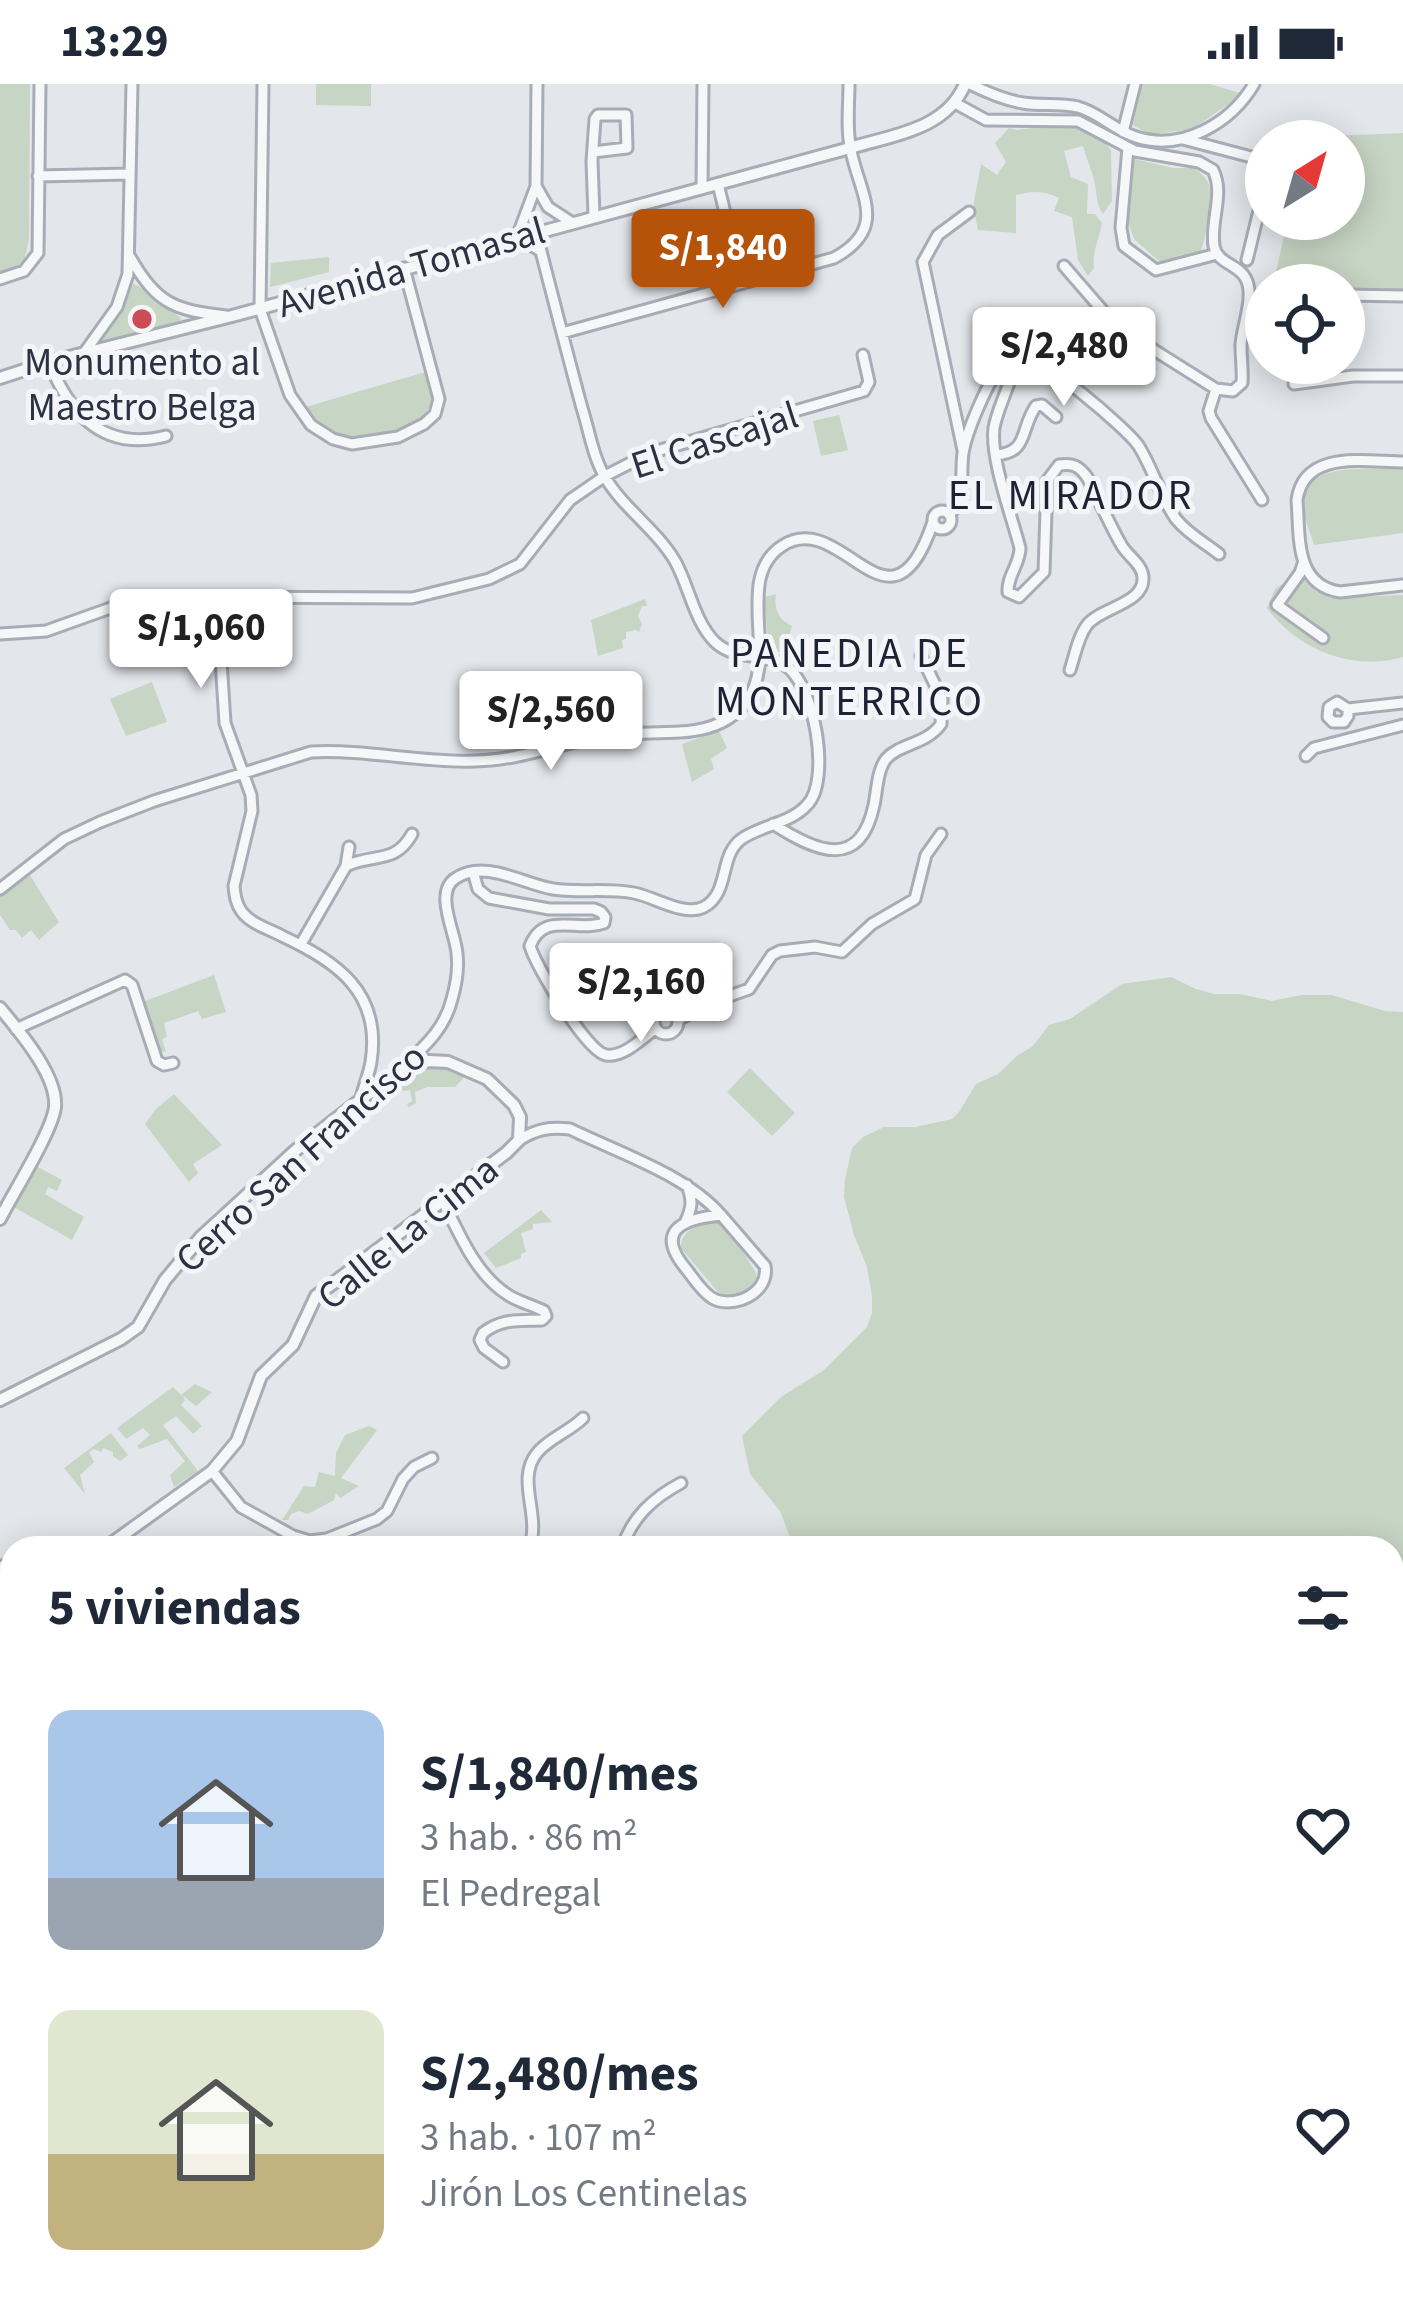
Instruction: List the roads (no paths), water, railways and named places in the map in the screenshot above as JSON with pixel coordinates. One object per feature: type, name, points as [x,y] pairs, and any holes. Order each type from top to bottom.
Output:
[{"type":"street","points":[[0,279],[24,271],[38,253],[40,84]]},
{"type":"street","points":[[84,353],[125,288],[130,257],[132,84]]},
{"type":"street","points":[[263,84],[260,309],[290,394],[311,425],[333,440],[352,444],[398,437],[435,414],[439,399],[404,268]]},
{"type":"street","points":[[537,84],[536,186],[517,237],[541,251]]},
{"type":"street","points":[[702,188],[703,84]]},
{"type":"street","points":[[562,333],[834,258],[856,242],[868,216],[868,204],[850,148],[848,84]]},
{"type":"street","points":[[1064,266],[1116,326],[1216,389],[1233,392],[1242,383],[1241,345],[1249,291],[1247,280],[1214,246],[1218,188],[1213,170],[1199,162],[1128,148],[1078,121],[986,120],[955,103],[968,84],[1021,102],[1078,107],[1123,132],[1153,141],[1183,139],[1245,155]]},
{"type":"street","points":[[1123,132],[1135,84]]},
{"type":"street","points":[[1183,139],[1217,124],[1240,105],[1254,84]]},
{"type":"street","name":"Avenida Tomasal","points":[[0,378],[850,148],[928,124],[955,103]]},
{"type":"street","points":[[593,152],[629,146],[626,115],[596,116],[593,152],[594,216]]},
{"type":"street","points":[[1128,148],[1121,228],[1124,246],[1156,270],[1217,254]]},
{"type":"street","points":[[38,176],[130,174]]},
{"type":"street","points":[[718,184],[742,282]]},
{"type":"street","points":[[536,186],[548,207],[571,222]]},
{"type":"street","points":[[0,889],[64,839],[100,822],[310,752],[471,762],[532,755],[618,734],[702,730],[724,720],[746,703],[755,687],[761,658],[759,578],[775,551],[797,539],[811,539],[879,574],[897,576],[913,566],[938,526],[950,524],[950,514],[960,500],[963,450],[923,262],[938,235],[969,212]]},
{"type":"street","points":[[536,232],[604,476],[664,544],[717,644],[730,652],[780,662],[794,671],[815,731],[820,772],[813,799],[804,810],[737,843],[718,892],[697,910],[639,894],[554,889],[473,872],[478,889],[489,898],[549,909],[594,909],[605,917],[598,927],[549,926],[530,946],[562,1005],[594,1048],[608,1056],[616,1054],[656,1028]]},
{"type":"street","points":[[1246,260],[1251,240]]},
{"type":"street","points":[[130,257],[142,278],[166,301],[188,311],[232,316]]},
{"type":"street","points":[[1365,295],[1403,296]]},
{"type":"street","name":"El Cascajal","points":[[0,634],[46,631],[134,600],[412,598],[489,579],[520,564],[570,500],[604,476],[650,453],[864,391],[868,382],[862,355]]},
{"type":"street","points":[[963,450],[1004,360],[1013,355],[1035,359],[1125,430],[1179,523],[1220,554]]},
{"type":"street","points":[[1013,355],[993,446],[1020,548],[1008,592],[1013,596],[1025,593],[1044,572],[1047,481],[1060,465],[1071,463],[1088,477],[1143,578],[1134,597],[1087,625],[1070,670]]},
{"type":"street","points":[[49,362],[62,394],[86,421],[116,437],[141,442],[166,436]]},
{"type":"street","points":[[1365,376],[1403,376]]},
{"type":"street","points":[[1216,389],[1211,418],[1262,500]]},
{"type":"street","points":[[996,455],[1018,450],[1036,406],[1042,405],[1056,417]]},
{"type":"street","points":[[1403,462],[1338,462],[1312,470],[1297,500],[1303,564],[1309,576],[1331,591],[1403,585]]},
{"type":"street","points":[[1303,564],[1277,605],[1323,638]]},
{"type":"street","points":[[217,597],[225,723],[251,795],[252,811],[235,897],[246,917],[328,959],[358,989],[371,1026],[371,1062],[361,1098]]},
{"type":"street","points":[[773,824],[802,843],[828,851],[843,850],[862,836],[887,758],[925,740],[941,724],[942,699],[921,656]]},
{"type":"street","points":[[1348,709],[1403,703]]},
{"type":"street","points":[[1306,756],[1314,748],[1403,725]]},
{"type":"street","points":[[346,866],[395,854],[412,834]]},
{"type":"street","points":[[678,1020],[671,1011],[660,1011],[656,1028],[670,1033],[678,1020],[748,989],[772,955],[814,947],[834,952],[848,948],[872,924],[915,899],[926,855],[941,834]]},
{"type":"street","points":[[301,944],[346,866],[349,847]]},
{"type":"street","name":"Cerro San Francisco","points":[[0,1400],[137,1327],[164,1280],[201,1238],[296,1150],[432,1039],[449,1011],[458,961],[447,887],[473,872]]},
{"type":"street","points":[[16,1029],[125,980],[132,985],[157,1061],[172,1063]]},
{"type":"street","points":[[0,1008],[42,1066],[55,1106],[0,1219]]},
{"type":"street","points":[[371,1062],[393,1074]]},
{"type":"street","name":"Calle La Cima","points":[[121,1536],[212,1471],[237,1441],[261,1376],[293,1345],[316,1296],[519,1140],[520,1117],[487,1079],[448,1062],[405,1065]]},
{"type":"street","points":[[519,1140],[536,1130],[570,1130],[687,1185],[722,1215],[765,1266],[764,1284],[753,1295],[725,1302],[706,1293],[671,1252],[670,1241],[685,1223],[722,1215]]},
{"type":"street","points":[[685,1223],[692,1209],[687,1185]]},
{"type":"street","points":[[442,1199],[487,1279],[512,1298],[544,1310],[542,1320],[520,1318],[483,1333],[484,1348],[503,1362]]},
{"type":"street","points":[[532,1536],[530,1463],[546,1444],[583,1418]]},
{"type":"street","points":[[334,1536],[387,1511],[403,1479],[432,1458]]},
{"type":"street","points":[[212,1471],[241,1507],[293,1536]]},
{"type":"street","points":[[626,1536],[643,1510],[681,1483]]},
{"type":"place","name":"Monumento al Maestro Belga","points":[[142,319]]},
{"type":"district","name":"EL MIRADOR","points":[[1071,494]]},
{"type":"district","name":"PANEDIA DE MONTERRICO","points":[[850,676]]}]
